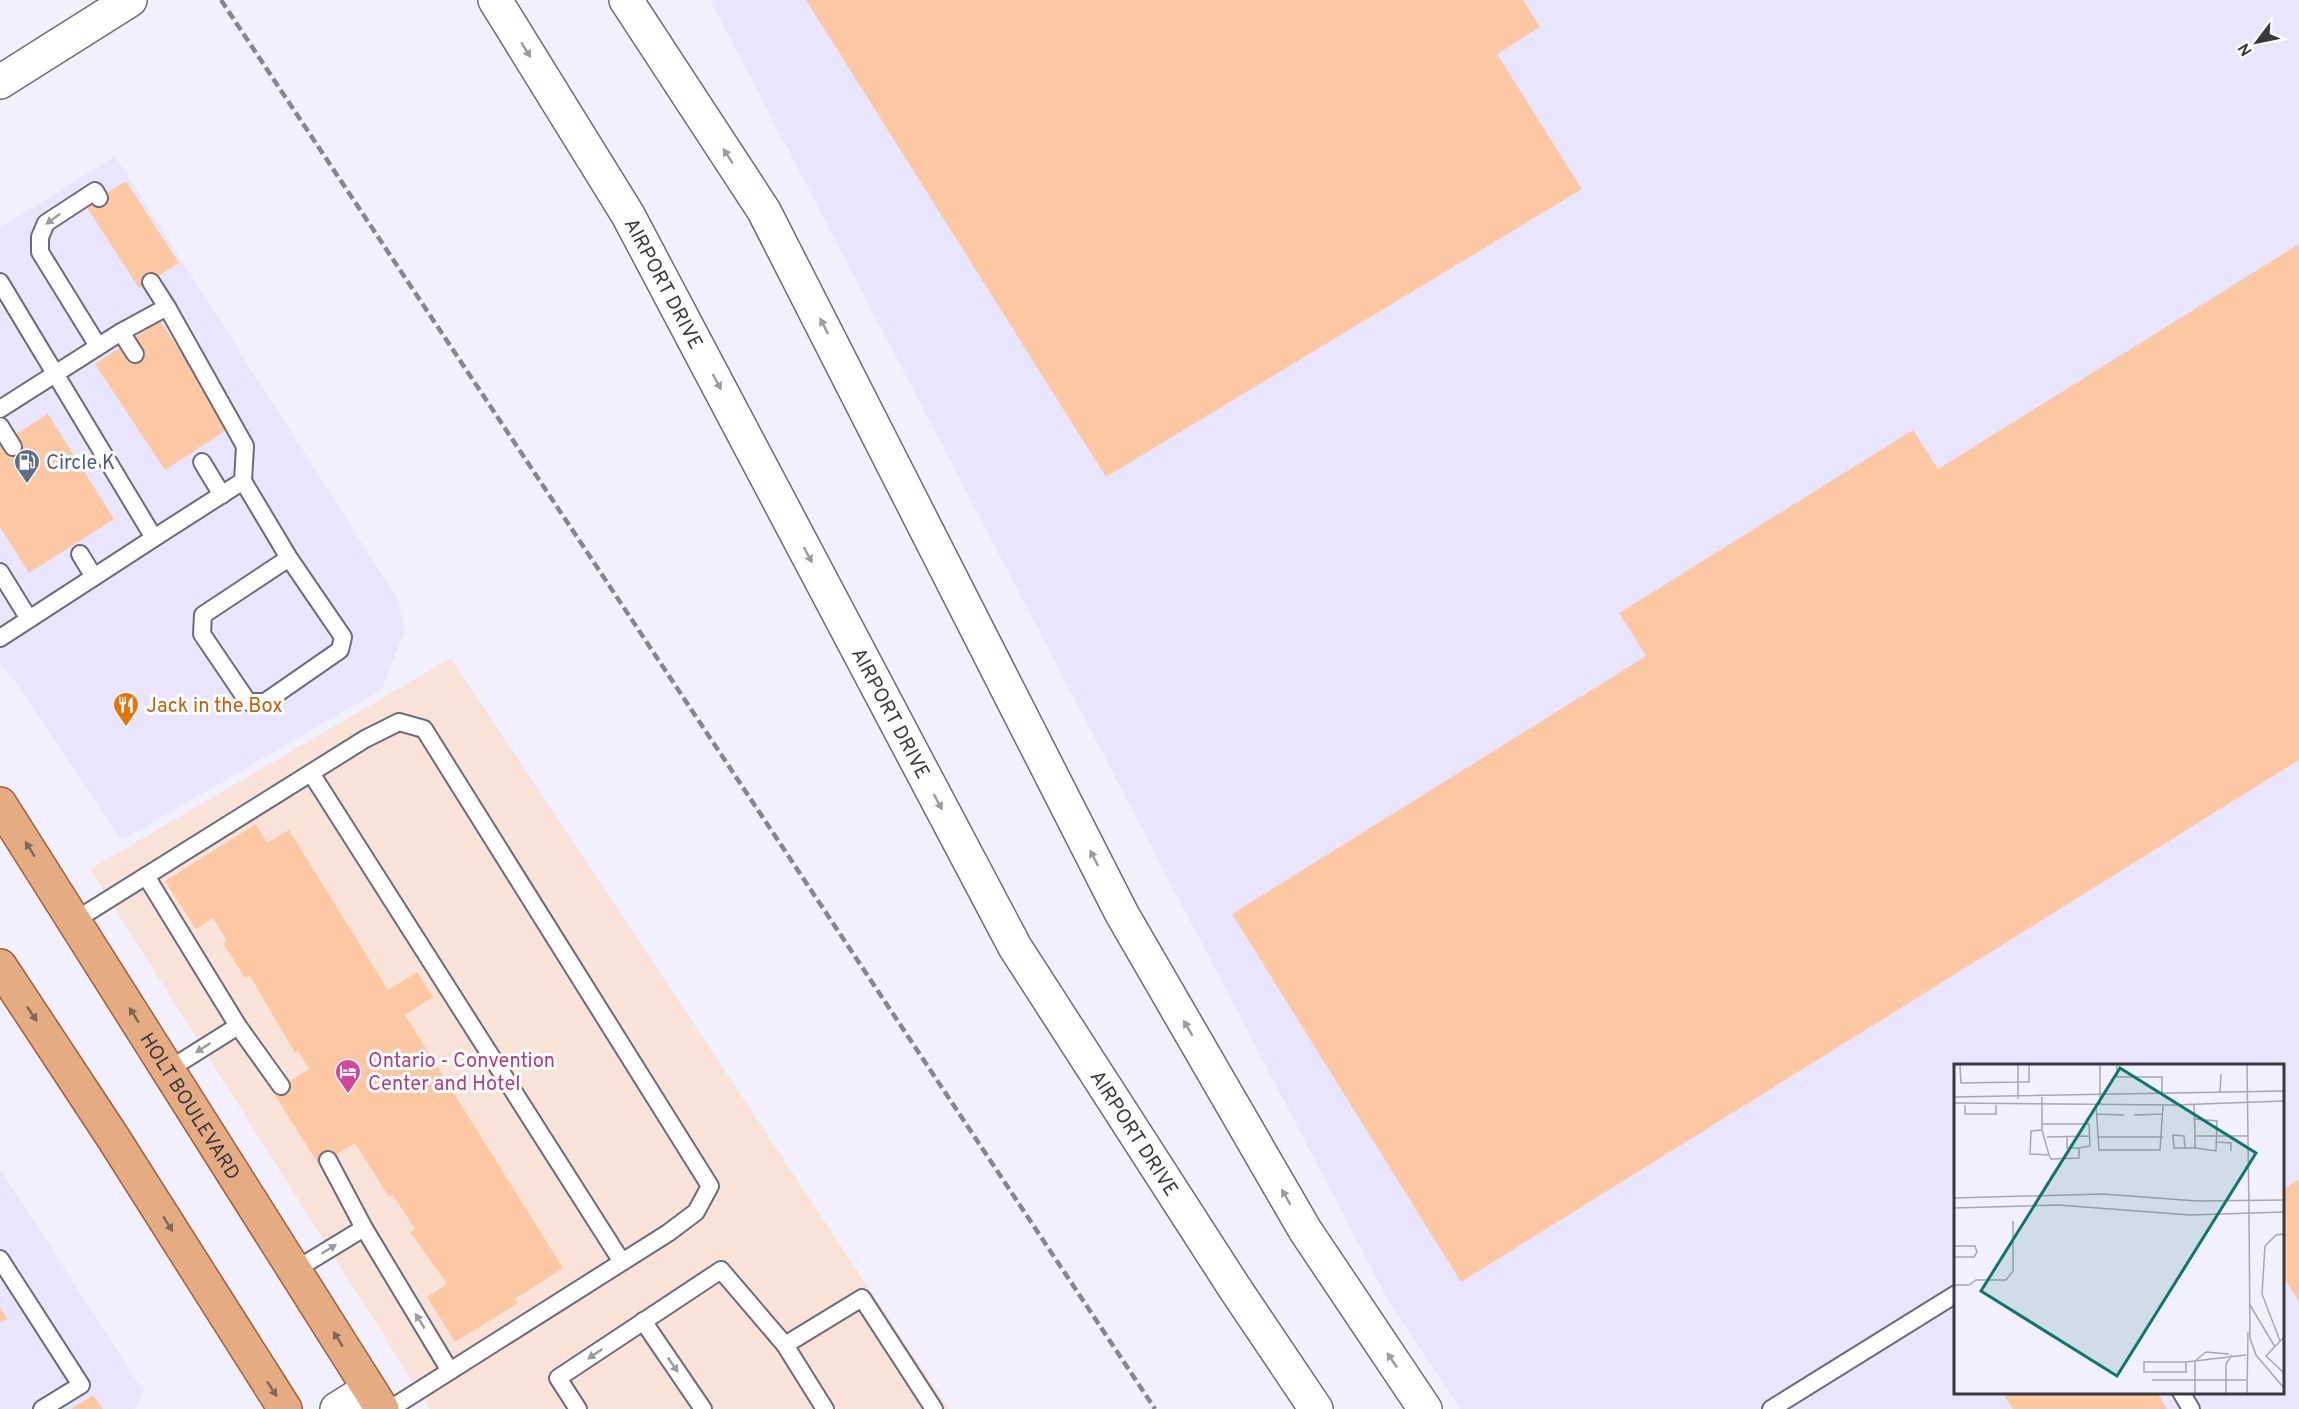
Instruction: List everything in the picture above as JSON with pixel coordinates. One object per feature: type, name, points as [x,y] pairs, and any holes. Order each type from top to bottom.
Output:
[{"type":"main road","points":[[0,82],[130,0]]},
{"type":"main road","name":"AIRPORT DRIVE","points":[[495,0],[628,215],[1015,947],[1227,1277],[1316,1409]]},
{"type":"main road","points":[[626,0],[764,211],[1122,914],[1305,1230],[1425,1409]]},
{"type":"main road","name":"HOLT BOULEVARD","points":[[0,804],[380,1402]]},
{"type":"main road","points":[[2,972],[112,1136],[285,1409]]},
{"type":"main road","points":[[336,1409],[380,1402]]},
{"type":"lane","points":[[98,346],[40,252],[40,237],[46,223],[94,191],[99,198]]},
{"type":"lane","points":[[0,282],[57,373],[154,538]]},
{"type":"lane","points":[[152,282],[245,446],[243,481],[289,558],[343,637],[340,650],[265,702],[248,702],[202,634],[203,615],[289,558]]},
{"type":"lane","points":[[0,409],[98,346],[166,307]]},
{"type":"lane","points":[[121,332],[135,354]]},
{"type":"lane","points":[[0,426],[13,447]]},
{"type":"lane","points":[[202,462],[222,495]]},
{"type":"lane","points":[[0,638],[243,481]]},
{"type":"lane","points":[[80,554],[94,577]]},
{"type":"lane","points":[[0,572],[29,619]]},
{"type":"lane","points":[[74,921],[365,739],[399,722],[424,729],[710,1186],[696,1212],[622,1262],[450,1371],[380,1402]]},
{"type":"lane","points":[[311,773],[622,1262]]},
{"type":"lane","points":[[146,876],[238,1026],[281,1086]]},
{"type":"lane","points":[[168,1070],[238,1026]]},
{"type":"lane","points":[[328,1160],[364,1227],[450,1371]]},
{"type":"lane","points":[[295,1270],[364,1227]]},
{"type":"lane","points":[[0,1259],[81,1385],[42,1409]]},
{"type":"lane","points":[[578,1409],[558,1378],[721,1270],[786,1345],[825,1409]]},
{"type":"lane","points":[[1771,1409],[1954,1295]]},
{"type":"lane","points":[[786,1345],[862,1298],[934,1409]]},
{"type":"lane","points":[[643,1321],[703,1409]]},
{"type":"lane","points":[[2182,1394],[2191,1409]]},
{"type":"shaded area","points":[[710,0],[2299,0],[2299,1409],[1460,1409],[1390,1304]]},
{"type":"shaded area","points":[[115,156],[397,598],[405,630],[382,689],[122,840],[15,681],[0,664],[0,228]]},
{"type":"shaded area","points":[[451,658],[949,1409],[430,1409],[90,869]]},
{"type":"shaded area","points":[[0,1168],[143,1391],[135,1409],[0,1409]]},
{"type":"building","points":[[806,0],[1523,0],[1540,27],[1497,54],[1582,189],[1106,477]]},
{"type":"building","points":[[126,181],[179,263],[139,288],[86,206]]},
{"type":"building","points":[[2299,244],[2299,760],[1461,1282],[1232,914],[1646,656],[1619,613],[1913,430],[1938,469]]},
{"type":"building","points":[[160,321],[231,427],[165,470],[95,364]]},
{"type":"building","points":[[48,414],[114,519],[29,573],[0,527],[0,444]]},
{"type":"building","points":[[256,824],[267,843],[289,830],[388,990],[417,972],[433,997],[405,1015],[563,1268],[515,1299],[518,1303],[455,1342],[427,1297],[447,1284],[410,1232],[415,1229],[393,1195],[389,1197],[355,1143],[319,1165],[273,1092],[309,1069],[298,1051],[295,1053],[250,976],[245,978],[223,943],[227,941],[213,918],[196,929],[165,881]]},
{"type":"building","points":[[2299,1179],[2299,1302],[2284,1278],[2284,1189]]},
{"type":"building","points":[[0,1307],[7,1319],[0,1323]]},
{"type":"building","points":[[2003,1394],[2158,1394],[2167,1409],[2013,1409]]},
{"type":"building","points":[[93,1395],[103,1409],[71,1409]]},
{"type":"railway","points":[[221,0],[1155,1409]]},
{"type":"place","name":"Circle K","points":[[27,485]]},
{"type":"place","name":"Jack in the Box","points":[[126,728]]},
{"type":"place","name":"Ontario - Convention Center and Hotel","points":[[348,1095]]}]
